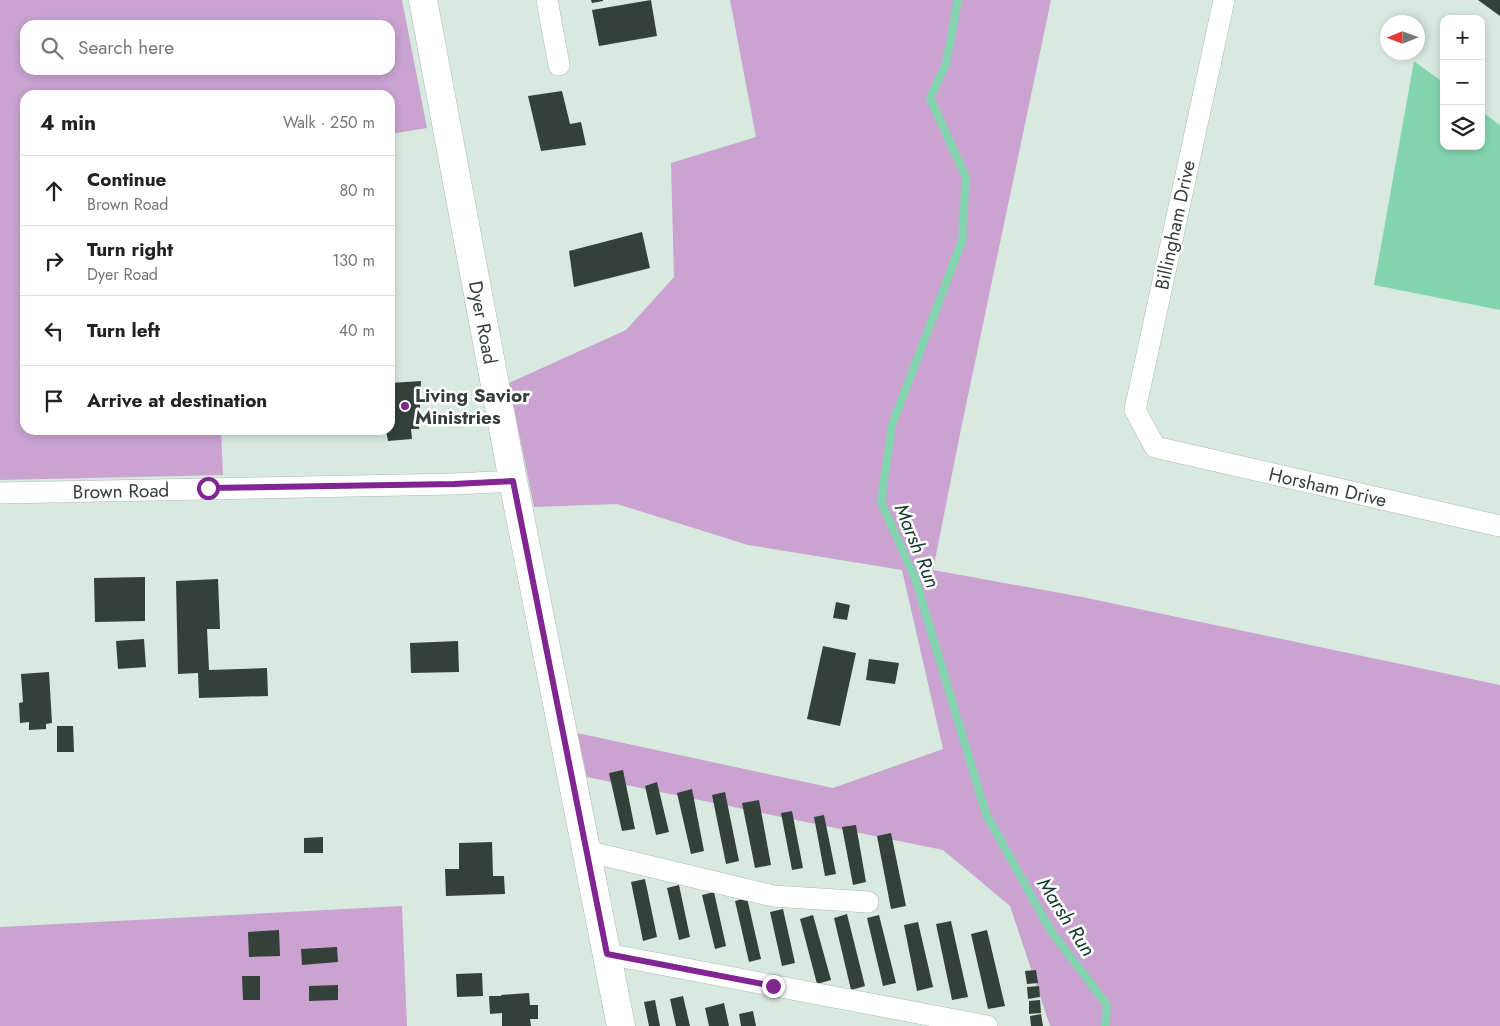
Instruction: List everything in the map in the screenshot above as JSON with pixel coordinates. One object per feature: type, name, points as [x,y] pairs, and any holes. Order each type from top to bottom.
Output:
[{"type":"street","name":"Dyer Road","points":[[423,0],[513,481],[621,1026]]},
{"type":"street","points":[[547,0],[560,65]]},
{"type":"street","name":"Billingham Drive","points":[[1155,447],[1135,410],[1224,0]]},
{"type":"street","name":"Horsham Drive","points":[[1155,447],[1500,526]]},
{"type":"street","name":"Brown Road","points":[[0,493],[513,481]]},
{"type":"street","points":[[586,851],[773,896],[868,902]]},
{"type":"street","points":[[607,954],[987,1026]]},
{"type":"shaded area","points":[[0,0],[402,0],[427,128],[395,133],[395,90],[20,90],[20,435],[221,435],[223,475],[0,480]]},
{"type":"shaded area","points":[[730,0],[1051,0],[933,570],[1082,597],[1500,685],[1500,1026],[1050,1026],[1010,906],[943,850],[587,777],[577,733],[833,788],[943,749],[902,570],[748,545],[617,504],[534,507],[509,383],[626,330],[674,277],[671,163],[756,137]]},
{"type":"shaded area","points":[[1414,61],[1440,80],[1440,150],[1485,150],[1485,114],[1500,125],[1500,310],[1374,285]]},
{"type":"shaded area","points":[[402,906],[407,1026],[0,1026],[0,927]]},
{"type":"building","points":[[591,0],[603,0],[603,1],[592,3]]},
{"type":"building","points":[[651,0],[657,36],[599,46],[592,10]]},
{"type":"building","points":[[1478,0],[1500,0],[1500,16]]},
{"type":"building","points":[[562,91],[570,124],[581,122],[586,145],[541,151],[528,96]]},
{"type":"building","points":[[642,232],[650,268],[574,287],[569,251]]},
{"type":"building","name":"Living Savior Ministries","points":[[421,381],[419,429],[411,429],[412,439],[388,441],[387,435],[395,435],[395,383]]},
{"type":"building","points":[[145,577],[145,621],[95,622],[94,578]]},
{"type":"building","points":[[218,579],[220,629],[207,629],[209,670],[267,668],[268,696],[199,698],[198,673],[178,674],[176,581]]},
{"type":"building","points":[[836,602],[850,605],[847,620],[833,618]]},
{"type":"building","points":[[144,639],[146,667],[118,669],[116,641]]},
{"type":"building","points":[[458,641],[459,672],[411,673],[410,643]]},
{"type":"building","points":[[823,646],[856,653],[840,726],[807,719]]},
{"type":"building","points":[[869,659],[899,663],[895,684],[866,680]]},
{"type":"building","points":[[49,672],[52,723],[46,724],[46,729],[29,730],[29,722],[20,723],[19,703],[23,702],[21,674]]},
{"type":"building","points":[[57,726],[73,726],[74,752],[57,752]]},
{"type":"building","points":[[623,770],[635,829],[622,831],[609,773]]},
{"type":"building","points":[[657,782],[669,832],[656,835],[645,786]]},
{"type":"building","points":[[692,789],[704,851],[691,854],[677,793]]},
{"type":"building","points":[[725,792],[739,861],[726,864],[712,795]]},
{"type":"building","points":[[759,800],[771,865],[755,868],[742,803]]},
{"type":"building","points":[[792,811],[803,868],[792,870],[781,813]]},
{"type":"building","points":[[824,815],[836,874],[825,876],[814,817]]},
{"type":"building","points":[[856,825],[866,882],[853,885],[842,827]]},
{"type":"building","points":[[891,833],[906,906],[891,909],[877,836]]},
{"type":"building","points":[[323,837],[323,853],[304,853],[304,838]]},
{"type":"building","points":[[492,842],[493,876],[504,876],[505,894],[446,896],[445,869],[459,869],[459,843]]},
{"type":"building","points":[[645,879],[657,937],[643,941],[631,882]]},
{"type":"building","points":[[679,885],[690,937],[679,940],[667,888]]},
{"type":"building","points":[[714,892],[726,946],[715,949],[702,895]]},
{"type":"building","points":[[747,898],[761,959],[749,962],[735,901]]},
{"type":"building","points":[[783,909],[795,963],[782,966],[770,912]]},
{"type":"building","points":[[847,914],[865,986],[851,990],[834,918]]},
{"type":"building","points":[[813,915],[831,980],[817,984],[800,919]]},
{"type":"building","points":[[879,915],[896,983],[883,986],[867,918]]},
{"type":"building","points":[[951,921],[968,997],[952,1000],[936,924]]},
{"type":"building","points":[[918,922],[933,987],[917,991],[904,925]]},
{"type":"building","points":[[279,930],[280,956],[249,957],[248,932]]},
{"type":"building","points":[[987,930],[1005,1006],[988,1009],[971,934]]},
{"type":"building","points":[[337,947],[338,962],[302,965],[301,949]]},
{"type":"building","points":[[1036,970],[1038,983],[1027,984],[1025,971]]},
{"type":"building","points":[[482,973],[483,996],[457,997],[456,974]]},
{"type":"building","points":[[242,976],[260,976],[260,1000],[243,1000]]},
{"type":"building","points":[[338,985],[338,1000],[309,1001],[309,986]]},
{"type":"building","points":[[1039,986],[1040,997],[1028,999],[1027,987]]},
{"type":"building","points":[[529,993],[530,1005],[538,1005],[538,1019],[530,1019],[531,1026],[502,1026],[502,1013],[490,1014],[489,996]]},
{"type":"building","points":[[683,996],[690,1026],[676,1026],[670,999]]},
{"type":"building","points":[[655,1000],[660,1026],[649,1026],[644,1002]]},
{"type":"building","points":[[1040,1000],[1041,1013],[1029,1014],[1029,1001]]},
{"type":"building","points":[[724,1003],[729,1026],[709,1026],[705,1008]]},
{"type":"building","points":[[753,1011],[756,1026],[741,1026],[739,1014]]},
{"type":"building","points":[[1041,1014],[1043,1026],[1031,1026],[1030,1016]]},
{"type":"waterway","name":"Marsh Run","points":[[958,0],[946,64],[930,98],[966,177],[962,241],[892,425],[881,502],[915,578],[986,814],[1051,931],[1107,1005],[1105,1026]]},
{"type":"place","name":"Living Savior Ministries","points":[[405,406]]},
{"type":"route","points":[[208,488],[454,484],[513,481],[607,954],[773,986]]}]
